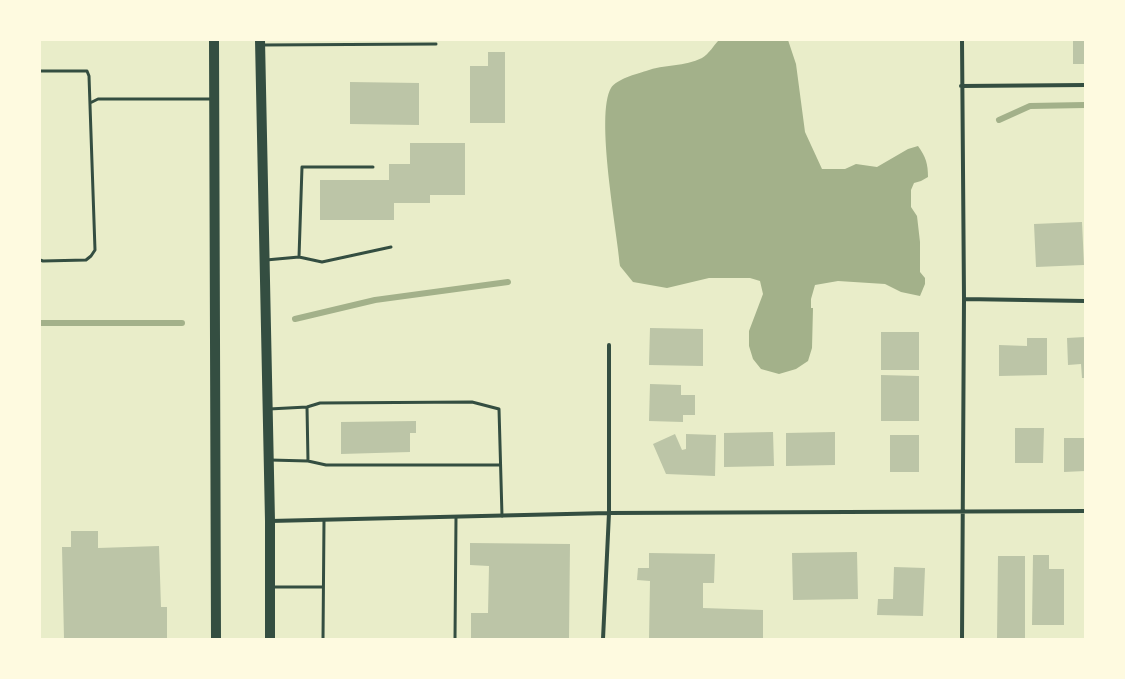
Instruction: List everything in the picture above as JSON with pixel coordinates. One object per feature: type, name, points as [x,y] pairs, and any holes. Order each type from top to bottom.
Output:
[{"type":"main road","points":[[214,40],[216,639]]},
{"type":"main road","points":[[260,43],[270,521],[270,639]]},
{"type":"street","points":[[962,40],[961,86],[964,299],[962,639]]},
{"type":"street","points":[[961,86],[1085,85]]},
{"type":"street","points":[[964,299],[1085,301]]},
{"type":"street","points":[[603,638],[609,513],[609,344]]},
{"type":"street","points":[[270,521],[609,513],[962,510],[1085,511]]},
{"type":"lane","points":[[260,43],[436,44]]},
{"type":"lane","points":[[40,71],[87,71],[90,103],[95,250],[86,260],[43,262],[40,260]]},
{"type":"lane","points":[[90,103],[98,99],[214,99]]},
{"type":"lane","points":[[299,258],[302,167],[373,167]]},
{"type":"lane","points":[[265,260],[299,258],[322,262],[391,247]]},
{"type":"lane","points":[[268,409],[307,408],[320,403],[472,402],[499,409],[502,516]]},
{"type":"lane","points":[[307,408],[308,461]]},
{"type":"lane","points":[[268,460],[308,461],[326,465],[500,465]]},
{"type":"lane","points":[[455,639],[456,517]]},
{"type":"lane","points":[[323,639],[324,520]]},
{"type":"lane","points":[[270,587],[323,587]]},
{"type":"shaded area","points":[[719,40],[788,40],[796,64],[805,132],[822,169],[845,169],[856,164],[877,167],[908,149],[918,146],[925,157],[927,164],[928,177],[914,183],[911,190],[911,207],[917,216],[920,242],[920,272],[925,278],[925,284],[920,296],[901,292],[885,284],[838,281],[815,285],[811,299],[811,308],[813,308],[812,348],[808,361],[796,369],[779,374],[761,369],[753,359],[749,346],[749,331],[763,294],[760,281],[750,278],[709,278],[667,288],[633,282],[620,266],[606,147],[605,122],[607,102],[611,88],[622,79],[637,74],[660,67],[689,63],[702,58]]},
{"type":"building","points":[[1073,40],[1085,40],[1085,64],[1073,64]]},
{"type":"building","points":[[488,52],[505,52],[505,123],[470,123],[470,66],[488,66]]},
{"type":"building","points":[[350,82],[419,83],[419,125],[350,124]]},
{"type":"building","points":[[410,143],[465,143],[465,195],[430,195],[430,203],[394,203],[394,220],[320,220],[320,180],[389,180],[389,164],[410,164]]},
{"type":"building","points":[[1082,222],[1084,265],[1036,267],[1034,224]]},
{"type":"building","points":[[650,328],[703,329],[703,366],[649,365]]},
{"type":"building","points":[[881,332],[919,332],[919,370],[881,370]]},
{"type":"building","points":[[1085,337],[1085,378],[1082,378],[1081,364],[1068,365],[1067,338]]},
{"type":"building","points":[[1027,338],[1047,338],[1047,375],[999,376],[999,345],[1027,346]]},
{"type":"building","points":[[881,375],[919,376],[919,421],[881,421]]},
{"type":"building","points":[[650,384],[681,385],[681,395],[695,395],[695,415],[683,415],[683,422],[649,421]]},
{"type":"building","points":[[416,421],[416,433],[410,433],[410,452],[341,454],[341,422]]},
{"type":"building","points":[[1015,428],[1044,428],[1043,463],[1015,463]]},
{"type":"building","points":[[773,432],[774,466],[724,467],[724,433]]},
{"type":"building","points":[[835,432],[835,465],[786,466],[786,433]]},
{"type":"building","points":[[675,434],[682,450],[686,449],[686,434],[716,435],[715,476],[666,474],[653,444]]},
{"type":"building","points":[[890,435],[919,435],[919,472],[890,472]]},
{"type":"building","points":[[1064,438],[1085,438],[1085,471],[1064,472]]},
{"type":"building","points":[[71,531],[98,531],[98,548],[159,546],[161,607],[167,607],[167,639],[64,639],[62,547],[71,547]]},
{"type":"building","points":[[470,543],[570,544],[569,639],[471,639],[471,613],[488,613],[489,566],[470,565]]},
{"type":"building","points":[[857,552],[858,599],[793,600],[792,553]]},
{"type":"building","points":[[649,553],[715,554],[714,583],[703,583],[703,608],[763,610],[763,639],[649,639],[650,581],[637,580],[638,568],[649,568]]},
{"type":"building","points":[[1033,555],[1049,555],[1049,569],[1064,569],[1064,625],[1032,625]]},
{"type":"building","points":[[998,556],[1025,556],[1025,639],[997,639]]},
{"type":"building","points":[[894,567],[925,568],[923,616],[877,615],[878,599],[893,599]]},
{"type":"waterway","points":[[999,120],[1030,106],[1085,105]]},
{"type":"waterway","points":[[295,319],[375,300],[508,282]]},
{"type":"waterway","points":[[40,323],[182,323]]}]
